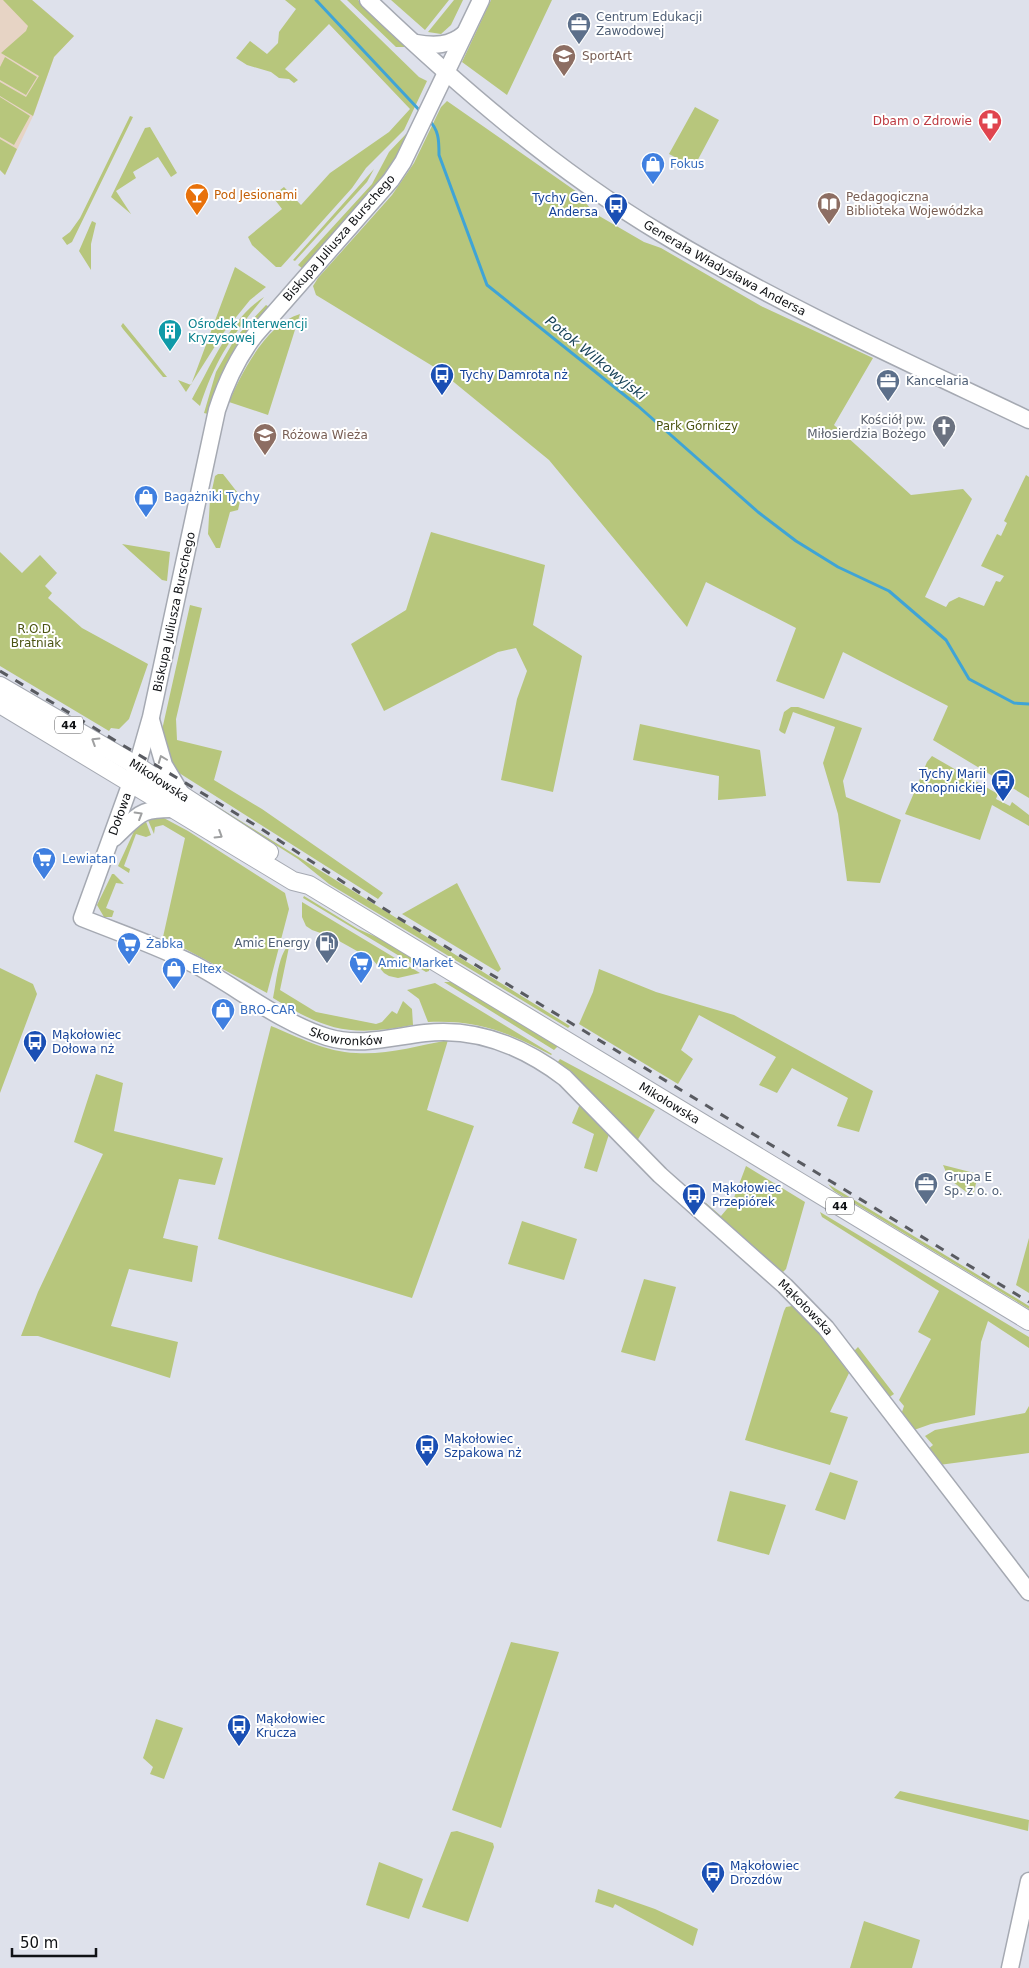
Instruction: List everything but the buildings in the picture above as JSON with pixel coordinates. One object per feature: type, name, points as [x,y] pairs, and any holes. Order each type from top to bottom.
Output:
[{"type":"main road","name":"Mikołowska","points":[[0,686],[180,803],[299,871],[309,886],[1029,1321]]},
{"type":"main road","name":"Mikołowska","points":[[0,704],[134,774]]},
{"type":"street","name":"Generała Władysława Andersa","points":[[368,0],[536,147],[661,234],[770,295],[1029,420]]},
{"type":"street","name":"Biskupa Juliusza Burschego","points":[[134,774],[164,663],[217,410],[228,379],[238,358],[255,335],[391,180],[403,162],[481,0]]},
{"type":"street","points":[[416,43],[442,44],[453,41],[464,34]]},
{"type":"street","points":[[110,841],[142,812],[180,803],[164,765],[150,717]]},
{"type":"street","name":"Dołowa","points":[[82,918],[134,774]]},
{"type":"street","name":"Skowronków","points":[[82,918],[186,960],[302,1028],[329,1037],[352,1041],[375,1041],[451,1031],[495,1040],[541,1061]]},
{"type":"street","name":"Mąkołowska","points":[[541,1061],[565,1078],[660,1174],[807,1307],[891,1411],[1029,1592]]},
{"type":"street","points":[[1010,1968],[1029,1882]]},
{"type":"shaded area","points":[[0,0],[32,0],[74,36],[54,57],[34,114],[5,175],[0,170]]},
{"type":"green space","points":[[3,0],[32,0],[74,36],[54,57],[33,116],[0,96],[0,82],[26,97],[39,76],[1,53],[26,31],[28,26]]},
{"type":"green space","points":[[285,0],[340,0],[419,77],[427,81],[404,130],[366,168],[352,188],[281,267],[276,267],[252,245],[248,237],[282,209],[272,196],[284,187],[301,205],[330,173],[389,132],[410,109],[329,24],[285,69],[298,80],[294,83],[289,79],[279,78],[271,72],[247,65],[236,58],[250,41],[267,54],[278,43],[279,32],[296,9]]},
{"type":"green space","points":[[347,0],[358,0],[407,47],[396,47]]},
{"type":"green space","points":[[391,0],[449,0],[425,30]]},
{"type":"green space","points":[[454,0],[463,0],[451,25],[441,34],[428,32]]},
{"type":"green space","points":[[491,0],[552,0],[507,95],[462,62]]},
{"type":"green space","points":[[5,57],[37,77],[26,95],[0,80],[0,67]]},
{"type":"green space","points":[[0,97],[30,116],[14,145],[0,137]]},
{"type":"green space","name":"Park Górniczy","points":[[447,101],[577,192],[594,213],[644,242],[661,248],[761,306],[873,358],[834,425],[911,495],[963,489],[972,499],[925,597],[946,607],[949,602],[959,597],[984,606],[996,581],[1000,582],[1004,576],[981,566],[997,534],[1001,536],[1007,523],[1004,521],[1026,475],[1029,477],[1029,798],[933,740],[948,706],[843,652],[824,699],[776,681],[796,628],[706,582],[687,627],[549,460],[439,370],[316,295],[313,286],[318,278],[392,195],[414,163],[441,107]]},
{"type":"green space","points":[[695,107],[719,120],[694,167],[669,154]]},
{"type":"green space","points":[[130,116],[133,117],[72,242],[67,245],[62,238],[70,232],[80,218]]},
{"type":"green space","points":[[150,127],[177,173],[171,177],[158,157],[133,172],[136,178],[116,191],[131,214],[111,197],[145,128]]},
{"type":"green space","points":[[406,134],[408,135],[393,167],[303,269],[298,265],[372,184],[389,152]]},
{"type":"green space","points":[[0,139],[17,149],[5,175],[0,170]]},
{"type":"green space","points":[[374,169],[367,182],[295,261],[293,260]]},
{"type":"green space","points":[[92,221],[96,223],[91,244],[91,270],[79,251]]},
{"type":"green space","points":[[235,267],[266,287],[250,300],[224,332],[192,383]]},
{"type":"green space","points":[[264,297],[226,348],[212,374],[200,406],[192,399],[223,343],[241,317]]},
{"type":"green space","points":[[266,305],[271,308],[208,414],[204,413],[216,372],[236,337]]},
{"type":"green space","points":[[300,314],[268,415],[229,402],[248,364],[266,338],[288,319]]},
{"type":"green space","points":[[123,323],[167,377],[163,377],[123,329],[121,326]]},
{"type":"green space","points":[[178,380],[191,385],[186,392]]},
{"type":"green space","points":[[223,474],[241,497],[238,510],[230,512],[220,548],[216,548],[208,534],[210,499],[215,476]]},
{"type":"green space","points":[[431,532],[545,565],[533,625],[582,656],[553,792],[501,780],[517,699],[527,671],[516,648],[498,652],[384,711],[351,644],[406,610]]},
{"type":"green space","points":[[122,544],[170,552],[167,581],[162,580]]},
{"type":"green space","name":"R.O.D. Bratniak","points":[[0,552],[22,573],[40,555],[57,573],[45,586],[52,593],[48,598],[82,628],[148,664],[129,719],[119,729],[111,728],[109,731],[0,666]]},
{"type":"green space","points":[[190,605],[202,608],[176,719],[177,740],[222,751],[214,780],[262,809],[383,893],[378,899],[176,771],[170,761],[162,730]]},
{"type":"green space","points":[[791,707],[798,707],[862,728],[843,781],[846,797],[901,820],[880,883],[847,881],[838,814],[823,763],[835,727],[793,712],[785,734],[779,730],[784,712]]},
{"type":"green space","points":[[640,724],[760,750],[766,796],[718,800],[719,776],[633,760]]},
{"type":"green space","points":[[932,756],[998,794],[996,799],[1010,806],[1012,802],[1029,815],[1029,826],[992,805],[980,840],[905,814],[927,762]]},
{"type":"green space","points":[[191,790],[570,1026],[568,1028],[329,884],[298,859]]},
{"type":"green space","points":[[162,817],[188,831],[285,893],[289,909],[267,993],[163,937],[185,838],[163,825],[155,827],[154,834],[147,818]]},
{"type":"green space","points":[[145,819],[151,835],[146,837],[136,834],[124,866],[130,869],[129,873],[118,866],[136,827]]},
{"type":"green space","points":[[112,874],[124,884],[116,883],[106,908],[114,911],[112,917],[104,917],[97,905]]},
{"type":"green space","points":[[457,883],[501,969],[498,972],[402,914]]},
{"type":"green space","points":[[304,896],[358,929],[397,946],[429,967],[429,971],[426,972],[303,898]]},
{"type":"green space","points":[[302,902],[420,973],[398,978],[389,976],[373,960],[332,937],[312,930],[306,926],[302,917]]},
{"type":"green space","points":[[297,939],[297,944],[293,943],[289,947],[280,990],[316,1012],[376,1024],[382,1022],[392,1011],[397,1014],[403,1001],[412,1009],[413,1025],[372,1030],[340,1028],[309,1018],[273,998],[282,956],[286,948]]},
{"type":"green space","points":[[0,968],[33,984],[37,994],[0,1093]]},
{"type":"green space","points":[[599,969],[656,992],[734,1015],[873,1091],[859,1132],[837,1126],[848,1098],[792,1068],[777,1093],[759,1085],[776,1057],[699,1015],[681,1050],[693,1059],[678,1084],[579,1024],[593,992]]},
{"type":"green space","points":[[444,982],[452,982],[559,1045],[554,1050]]},
{"type":"green space","points":[[435,983],[552,1054],[506,1034],[478,1025],[428,1022],[419,999],[407,990]]},
{"type":"green space","points":[[271,1026],[323,1047],[356,1053],[390,1051],[448,1040],[427,1110],[474,1126],[412,1298],[218,1239]]},
{"type":"green space","points":[[560,1059],[655,1110],[637,1141],[582,1084],[557,1063]]},
{"type":"green space","points":[[96,1074],[123,1083],[114,1131],[223,1158],[215,1185],[179,1179],[163,1238],[198,1246],[192,1282],[129,1269],[111,1326],[178,1342],[170,1378],[38,1336],[21,1336],[38,1292],[103,1154],[74,1142]]},
{"type":"green space","points":[[580,1104],[609,1134],[597,1172],[584,1168],[594,1134],[572,1123]]},
{"type":"green space","points":[[943,1165],[978,1174],[973,1197],[949,1179]]},
{"type":"green space","points":[[746,1166],[805,1202],[786,1269],[781,1274],[705,1207],[706,1203],[721,1216],[732,1203]]},
{"type":"green space","points":[[828,1184],[1029,1306],[1029,1309],[834,1191]]},
{"type":"green space","points":[[820,1212],[1029,1337],[1029,1348],[988,1321],[981,1342],[975,1415],[931,1424],[914,1430],[901,1415],[904,1406],[899,1400],[931,1339],[918,1332],[939,1291],[822,1217]]},
{"type":"green space","points":[[522,1221],[577,1239],[564,1280],[508,1264]]},
{"type":"green space","points":[[1029,1238],[1029,1293],[1016,1285]]},
{"type":"green space","points":[[644,1279],[676,1287],[655,1361],[621,1352]]},
{"type":"green space","points":[[792,1306],[812,1323],[849,1373],[830,1412],[848,1417],[830,1465],[745,1440],[784,1311],[786,1307]]},
{"type":"green space","points":[[858,1347],[894,1394],[888,1398],[869,1373],[871,1371],[866,1366],[864,1367],[853,1352]]},
{"type":"green space","points":[[1029,1406],[1029,1453],[939,1465],[927,1450],[933,1445],[925,1436],[935,1430],[1025,1413]]},
{"type":"green space","points":[[830,1472],[858,1481],[845,1520],[815,1510]]},
{"type":"green space","points":[[730,1491],[786,1505],[769,1555],[717,1541]]},
{"type":"green space","points":[[511,1642],[559,1652],[501,1828],[452,1810]]},
{"type":"green space","points":[[156,1719],[183,1728],[164,1779],[150,1774],[153,1767],[143,1758]]},
{"type":"green space","points":[[900,1791],[1029,1820],[1028,1831],[894,1798]]},
{"type":"green space","points":[[457,1831],[493,1843],[494,1847],[468,1922],[422,1907],[451,1832]]},
{"type":"green space","points":[[379,1862],[423,1879],[409,1919],[366,1905]]},
{"type":"green space","points":[[598,1889],[655,1909],[698,1929],[693,1946],[615,1904],[613,1908],[595,1902]]},
{"type":"green space","points":[[864,1921],[920,1940],[912,1968],[850,1968]]},
{"type":"waterway","name":"Potok Wilkowyjski","points":[[316,0],[422,113]]},
{"type":"waterway","name":"Potok Wilkowyjski","points":[[428,119],[436,131],[439,155],[487,285],[638,406],[758,512],[796,541],[838,567],[889,591],[946,640],[969,679],[1014,703],[1029,704]]},
{"type":"railway","points":[[0,671],[260,828],[397,917],[1029,1302]]},
{"type":"place","name":"Centrum Edukacji Zawodowej","points":[[579,45]]},
{"type":"place","name":"SportArt","points":[[564,77]]},
{"type":"place","name":"Dbam o Zdrowie","points":[[990,142]]},
{"type":"place","name":"Fokus","points":[[653,185]]},
{"type":"place","name":"Pod Jesionami","points":[[197,216]]},
{"type":"place","name":"Pedagogiczna Biblioteka Wojewódzka","points":[[829,225]]},
{"type":"place","name":"Tychy Gen. Andersa","points":[[616,226]]},
{"type":"place","name":"Ośrodek Interwencji Kryzysowej","points":[[170,352]]},
{"type":"place","name":"Tychy Damrota nż","points":[[442,396]]},
{"type":"place","name":"Kancelaria","points":[[888,402]]},
{"type":"place","name":"Kościół pw. Miłosierdzia Bożego","points":[[944,448]]},
{"type":"place","name":"Różowa Wieża","points":[[265,456]]},
{"type":"place","name":"Bagażniki Tychy","points":[[146,518]]},
{"type":"place","name":"Tychy Marii Konopnickiej","points":[[1003,802]]},
{"type":"place","name":"Lewiatan","points":[[44,880]]},
{"type":"place","name":"Amic Energy","points":[[327,964]]},
{"type":"place","name":"Żabka","points":[[129,965]]},
{"type":"place","name":"Amic Market","points":[[361,984]]},
{"type":"place","name":"Eltex","points":[[174,990]]},
{"type":"place","name":"BRO-CAR","points":[[223,1031]]},
{"type":"place","name":"Mąkołowiec Dołowa nż","points":[[35,1063]]},
{"type":"place","name":"Grupa E Sp. z o. o.","points":[[926,1205]]},
{"type":"place","name":"Mąkołowiec Przepiórek","points":[[694,1216]]},
{"type":"place","name":"Mąkołowiec Szpakowa nż","points":[[427,1467]]},
{"type":"place","name":"Mąkołowiec Krucza","points":[[239,1747]]},
{"type":"place","name":"Mąkołowiec Drozdów","points":[[713,1894]]}]
